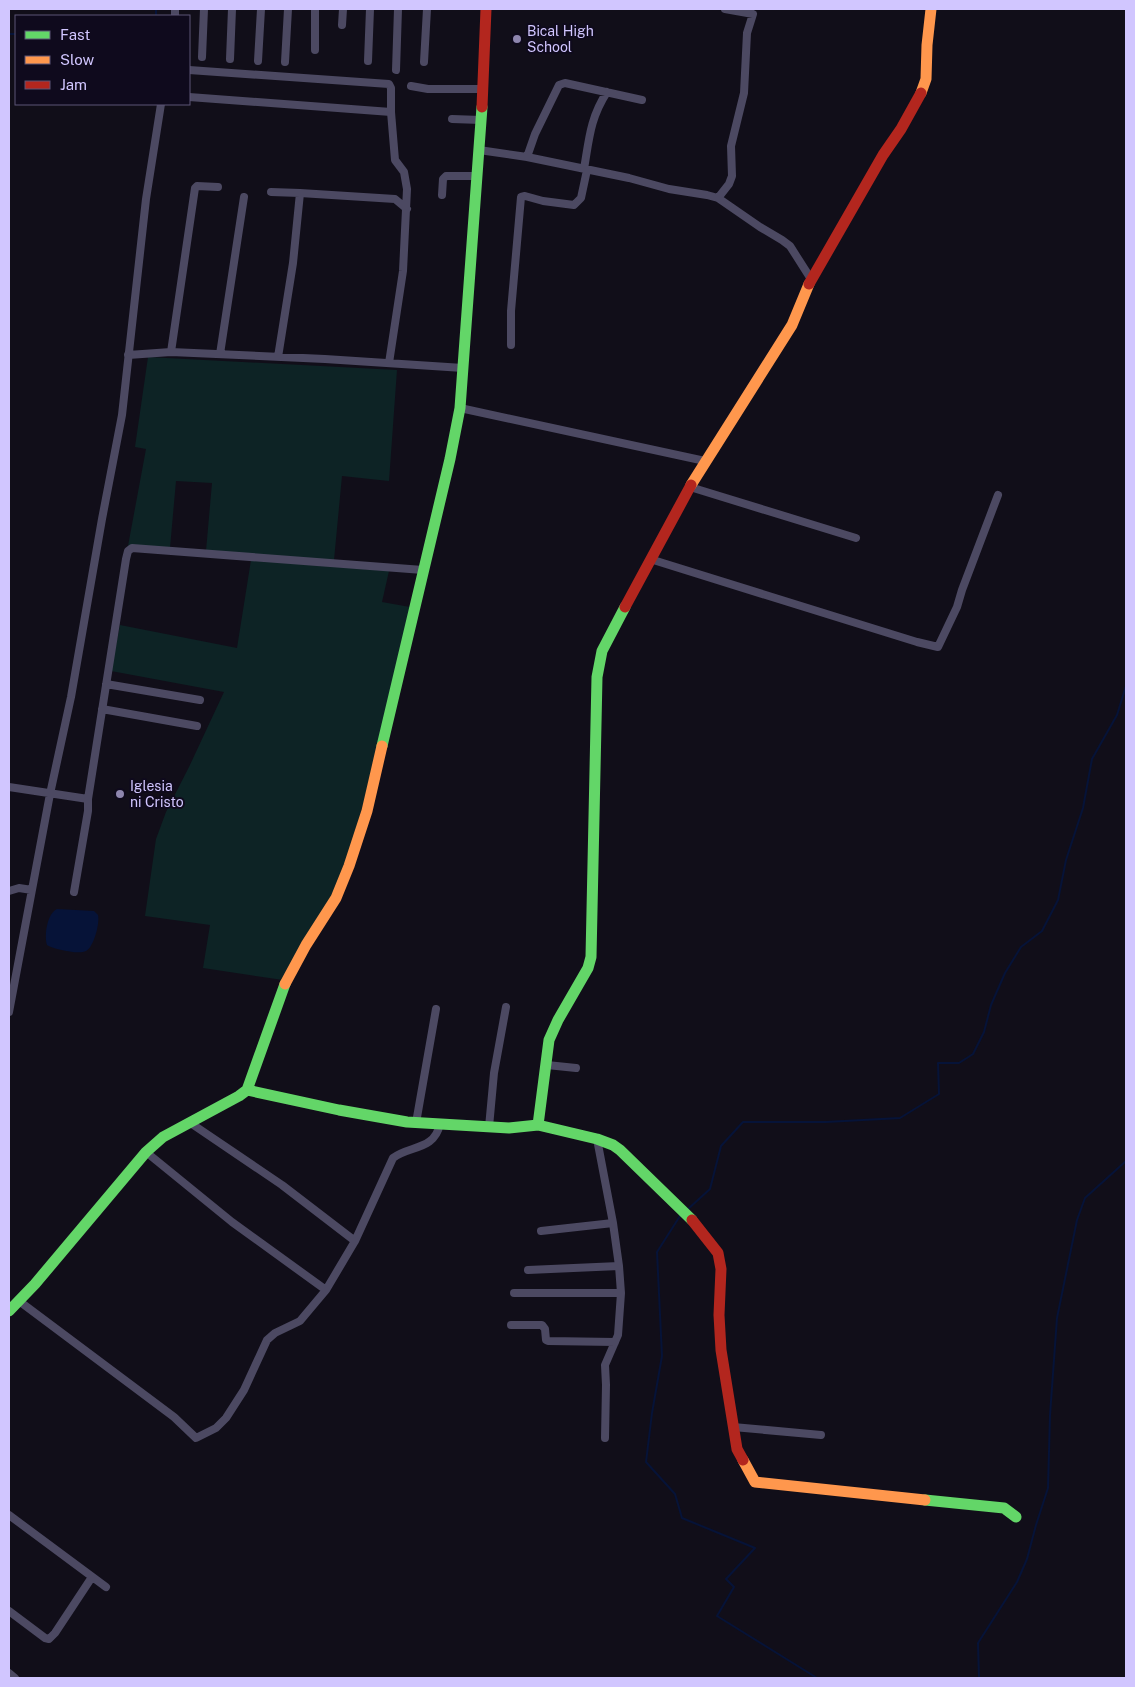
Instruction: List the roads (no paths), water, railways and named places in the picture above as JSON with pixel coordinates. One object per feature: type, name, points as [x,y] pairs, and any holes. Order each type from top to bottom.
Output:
[{"type":"street","points":[[202,57],[204,9]]},
{"type":"street","points":[[230,59],[232,9]]},
{"type":"street","points":[[258,61],[261,9]]},
{"type":"street","points":[[285,62],[288,9]]},
{"type":"street","points":[[315,9],[315,50]]},
{"type":"street","points":[[342,25],[343,9]]},
{"type":"street","points":[[368,61],[370,9]]},
{"type":"street","points":[[396,70],[398,9]]},
{"type":"street","points":[[424,62],[427,9]]},
{"type":"street","points":[[9,1311],[35,1284],[146,1152],[164,1137],[247,1090],[285,985],[306,945],[336,898],[349,866],[367,811],[450,459],[460,408],[484,89],[486,9]]},
{"type":"street","points":[[718,198],[729,184],[732,176],[731,146],[741,112],[744,93],[747,33],[753,14],[725,9]]},
{"type":"street","points":[[538,1125],[549,1040],[552,1031],[588,968],[591,957],[599,662],[615,625],[690,487],[792,325],[811,279],[822,264],[883,156],[920,97],[926,79],[931,9]]},
{"type":"street","points":[[190,70],[390,84],[396,160],[406,177],[407,209],[402,271],[389,363]]},
{"type":"street","points":[[528,157],[535,134],[559,85],[565,83],[642,100]]},
{"type":"street","points":[[411,86],[428,89],[484,89]]},
{"type":"street","points":[[511,345],[511,311],[521,197],[525,196],[538,200],[574,205],[581,198],[592,122],[596,108],[607,92]]},
{"type":"street","points":[[190,97],[391,112]]},
{"type":"street","points":[[9,1012],[50,794],[71,697],[122,415],[146,199],[161,105]]},
{"type":"street","points":[[452,119],[481,120]]},
{"type":"street","points":[[479,150],[528,157],[629,178],[669,189],[718,198],[790,246],[811,279]]},
{"type":"street","points":[[442,195],[443,179],[446,176],[477,176]]},
{"type":"street","points":[[171,352],[194,188],[197,186],[218,187]]},
{"type":"street","points":[[271,192],[395,199],[407,209]]},
{"type":"street","points":[[278,357],[300,193]]},
{"type":"street","points":[[220,354],[244,197]]},
{"type":"street","points":[[128,354],[171,352],[220,354],[463,368]]},
{"type":"street","points":[[460,408],[705,461]]},
{"type":"street","points":[[690,487],[856,538]]},
{"type":"street","points":[[650,559],[938,647],[957,607],[998,495]]},
{"type":"street","points":[[74,892],[126,559],[128,552],[132,548],[423,570]]},
{"type":"street","points":[[106,684],[200,700]]},
{"type":"street","points":[[102,710],[197,726]]},
{"type":"street","points":[[9,787],[88,799]]},
{"type":"street","points":[[9,891],[19,888],[32,890]]},
{"type":"street","points":[[489,1127],[494,1073],[506,1007]]},
{"type":"street","points":[[416,1122],[436,1009]]},
{"type":"street","points":[[547,1065],[576,1068]]},
{"type":"street","points":[[247,1090],[339,1110],[416,1122],[523,1128],[538,1125],[597,1139],[612,1145],[620,1150],[695,1223],[718,1253],[720,1260],[721,1350],[732,1427],[737,1448],[756,1482],[1004,1508],[1016,1516]]},
{"type":"street","points":[[189,1122],[282,1185],[355,1241]]},
{"type":"street","points":[[19,1302],[174,1417],[196,1438],[216,1428],[226,1418],[244,1390],[266,1340],[275,1333],[300,1321],[326,1290],[355,1241],[393,1158],[426,1144],[436,1137],[440,1124]]},
{"type":"street","points":[[597,1139],[613,1223],[621,1293],[618,1335],[605,1365],[604,1438]]},
{"type":"street","points":[[146,1152],[232,1222],[326,1290]]},
{"type":"street","points":[[541,1232],[613,1223]]},
{"type":"street","points":[[528,1270],[619,1266]]},
{"type":"street","points":[[514,1293],[621,1293]]},
{"type":"street","points":[[511,1325],[542,1325],[544,1326],[546,1340],[548,1341],[615,1342]]},
{"type":"street","points":[[732,1427],[821,1436]]},
{"type":"street","points":[[9,1515],[106,1587]]},
{"type":"street","points":[[9,1610],[48,1639],[92,1577]]},
{"type":"street","points":[[9,1673],[15,1678]]},
{"type":"water","points":[[57,909],[94,911],[98,915],[96,934],[89,949],[83,952],[66,951],[47,945],[47,925],[51,915]]},
{"type":"waterway","points":[[156,9],[156,15]]},
{"type":"waterway","points":[[9,34],[15,34]]},
{"type":"waterway","points":[[688,1209],[710,1189],[721,1146],[743,1122],[826,1122],[900,1118],[939,1094],[938,1063],[959,1063],[973,1054],[984,1032],[991,1005],[1005,973],[1021,947],[1042,931],[1058,900],[1066,860],[1083,808],[1092,759],[1117,715],[1126,686]]},
{"type":"waterway","points":[[979,1678],[978,1643],[1017,1582],[1027,1559],[1048,1488],[1050,1415],[1057,1318],[1077,1220],[1085,1198],[1126,1161]]},
{"type":"waterway","points":[[680,1216],[657,1252],[662,1356],[646,1462],[675,1494],[682,1518],[755,1548],[726,1579],[734,1587],[717,1616],[817,1678]]},
{"type":"place","name":"Bical High School","points":[[517,39]]},
{"type":"place","name":"Iglesia ni Cristo","points":[[120,794]]}]
